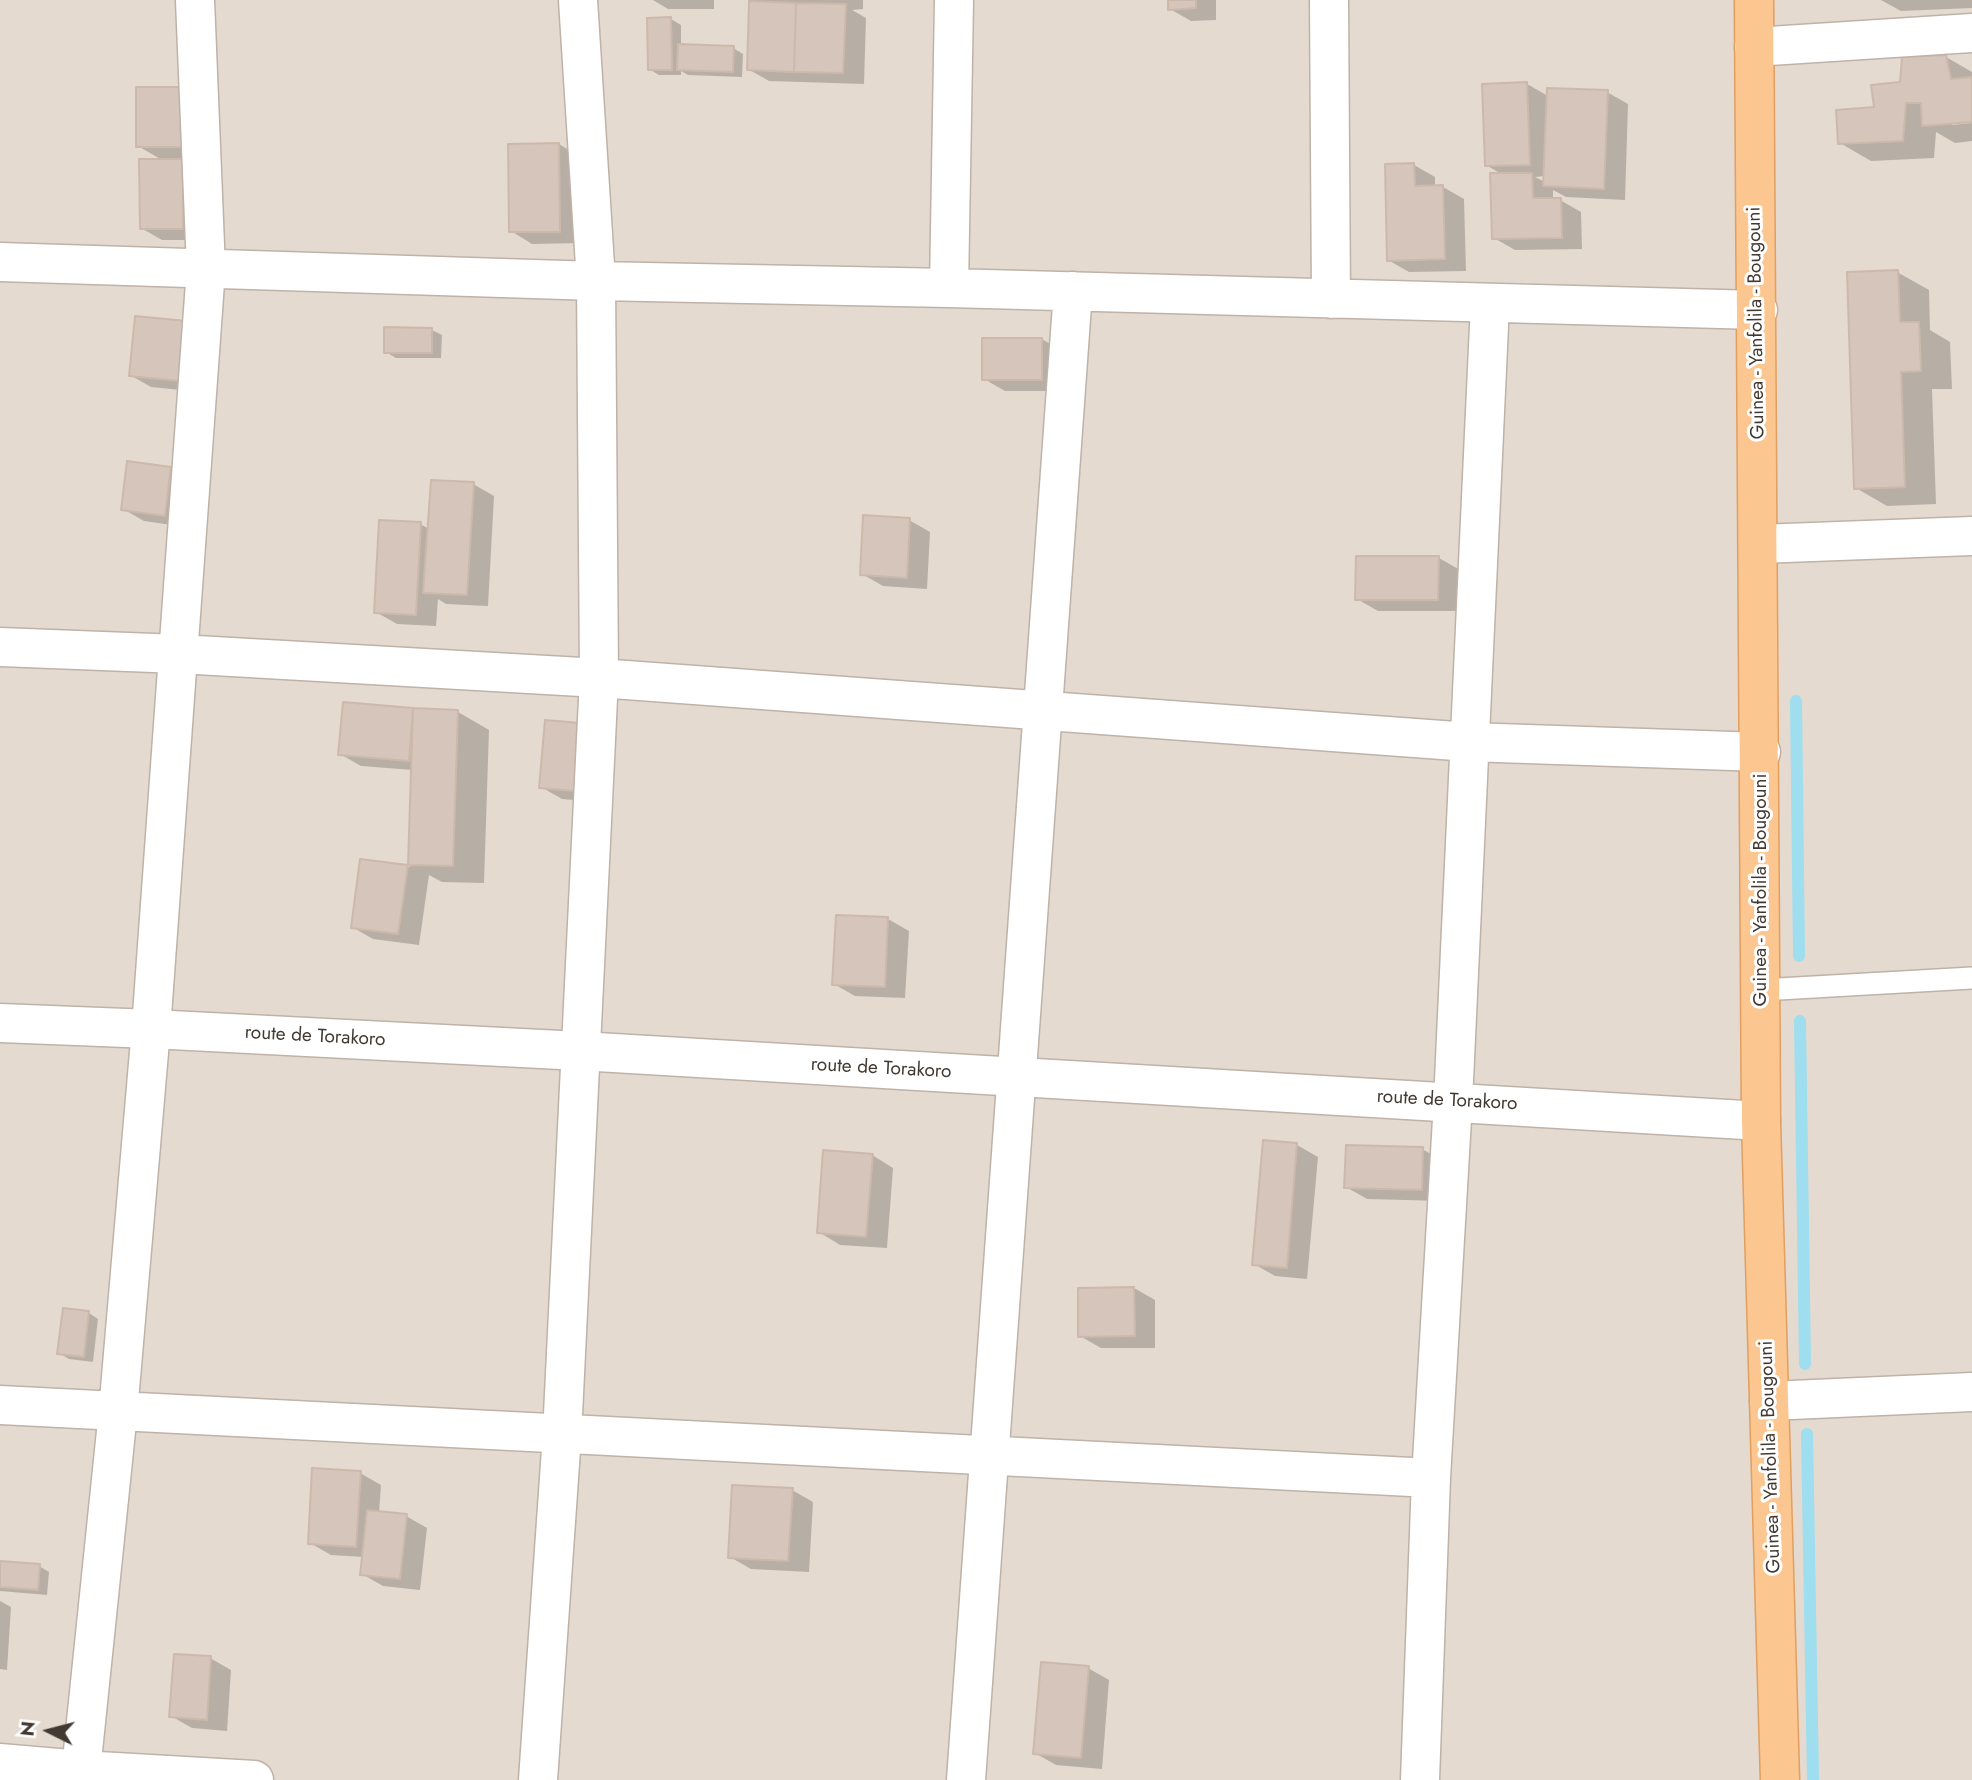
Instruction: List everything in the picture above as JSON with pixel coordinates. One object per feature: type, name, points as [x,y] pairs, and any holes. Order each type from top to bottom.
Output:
[{"type":"main road","name":"Guinea - Yanfolila - Bougouni","points":[[1754,0],[1761,1121],[1780,1780]]},
{"type":"street","points":[[75,1775],[118,1412],[180,654],[206,269],[195,0]]},
{"type":"street","points":[[538,1780],[562,1434],[599,678],[596,281],[578,0]]},
{"type":"street","points":[[949,288],[954,0]]},
{"type":"street","points":[[1329,0],[1331,299]]},
{"type":"street","points":[[1754,47],[1972,33]]},
{"type":"street","points":[[0,262],[596,281],[1758,310]]},
{"type":"street","points":[[966,1780],[1073,291]]},
{"type":"street","points":[[1420,1780],[1432,1478],[1453,1102],[1490,304]]},
{"type":"street","points":[[1759,544],[1972,536]]},
{"type":"street","points":[[0,647],[180,654],[599,678],[1469,742],[1760,752]]},
{"type":"street","name":"route de Torakoro","points":[[0,1023],[580,1051],[1761,1121]]},
{"type":"street","points":[[1769,1401],[1972,1392]]},
{"type":"street","points":[[0,1405],[1432,1478]]},
{"type":"street","points":[[0,1763],[75,1775],[254,1780]]},
{"type":"lane","points":[[1761,990],[1972,978]]},
{"type":"shaded area","points":[[0,0],[1972,0],[1972,1780],[0,1780]]},
{"type":"building","points":[[1168,0],[1196,0],[1196,8],[1168,10]]},
{"type":"building","points":[[749,1],[796,3],[794,72],[747,70]]},
{"type":"building","points":[[796,3],[846,4],[843,73],[794,72]]},
{"type":"building","points":[[671,17],[672,70],[648,70],[647,18]]},
{"type":"building","points":[[678,44],[734,46],[733,72],[677,70]]},
{"type":"building","points":[[1946,55],[1951,79],[1972,77],[1972,122],[1922,126],[1921,103],[1906,103],[1903,141],[1838,144],[1836,110],[1874,107],[1871,85],[1900,82],[1902,57]]},
{"type":"building","points":[[1527,82],[1530,165],[1485,166],[1482,84]]},
{"type":"building","points":[[136,87],[183,87],[183,147],[136,147]]},
{"type":"building","points":[[1547,88],[1608,90],[1604,189],[1543,186]]},
{"type":"building","points":[[559,143],[560,232],[509,232],[508,144]]},
{"type":"building","points":[[139,159],[183,159],[183,229],[140,229]]},
{"type":"building","points":[[1414,163],[1415,186],[1443,185],[1445,259],[1387,261],[1385,164]]},
{"type":"building","points":[[1490,173],[1532,173],[1533,198],[1561,198],[1562,238],[1492,239]]},
{"type":"building","points":[[1898,270],[1900,322],[1919,322],[1921,371],[1901,372],[1905,487],[1854,489],[1847,272]]},
{"type":"building","points":[[135,316],[187,321],[180,381],[129,376]]},
{"type":"building","points":[[384,327],[432,328],[432,353],[384,353]]},
{"type":"building","points":[[982,338],[1042,338],[1042,380],[982,380]]},
{"type":"building","points":[[127,461],[171,467],[165,516],[121,510]]},
{"type":"building","points":[[431,480],[474,482],[467,595],[423,593]]},
{"type":"building","points":[[863,515],[910,518],[907,578],[860,575]]},
{"type":"building","points":[[379,520],[421,522],[416,615],[374,613]]},
{"type":"building","points":[[1356,556],[1439,556],[1438,600],[1355,600]]},
{"type":"building","points":[[343,702],[413,708],[409,761],[338,755]]},
{"type":"building","points":[[413,708],[458,710],[453,866],[408,865]]},
{"type":"building","points":[[545,720],[592,724],[586,792],[539,788]]},
{"type":"building","points":[[360,859],[408,865],[398,934],[351,928]]},
{"type":"building","points":[[836,915],[888,917],[885,987],[832,985]]},
{"type":"building","points":[[1263,1140],[1297,1143],[1287,1268],[1252,1265]]},
{"type":"building","points":[[1346,1145],[1423,1147],[1422,1190],[1344,1188]]},
{"type":"building","points":[[823,1150],[873,1154],[866,1237],[817,1233]]},
{"type":"building","points":[[1134,1287],[1135,1336],[1078,1337],[1078,1288]]},
{"type":"building","points":[[63,1308],[89,1311],[84,1357],[57,1354]]},
{"type":"building","points":[[312,1468],[361,1471],[356,1547],[308,1544]]},
{"type":"building","points":[[732,1485],[793,1488],[788,1561],[728,1558]]},
{"type":"building","points":[[367,1510],[407,1514],[400,1579],[360,1575]]},
{"type":"building","points":[[0,1561],[40,1564],[38,1590],[0,1587]]},
{"type":"building","points":[[174,1654],[211,1656],[207,1720],[169,1717]]},
{"type":"building","points":[[1041,1662],[1089,1666],[1081,1758],[1033,1754]]},
{"type":"waterway","points":[[1796,701],[1799,956]]},
{"type":"waterway","points":[[1800,1021],[1805,1364]]},
{"type":"waterway","points":[[1807,1434],[1813,1780]]}]
